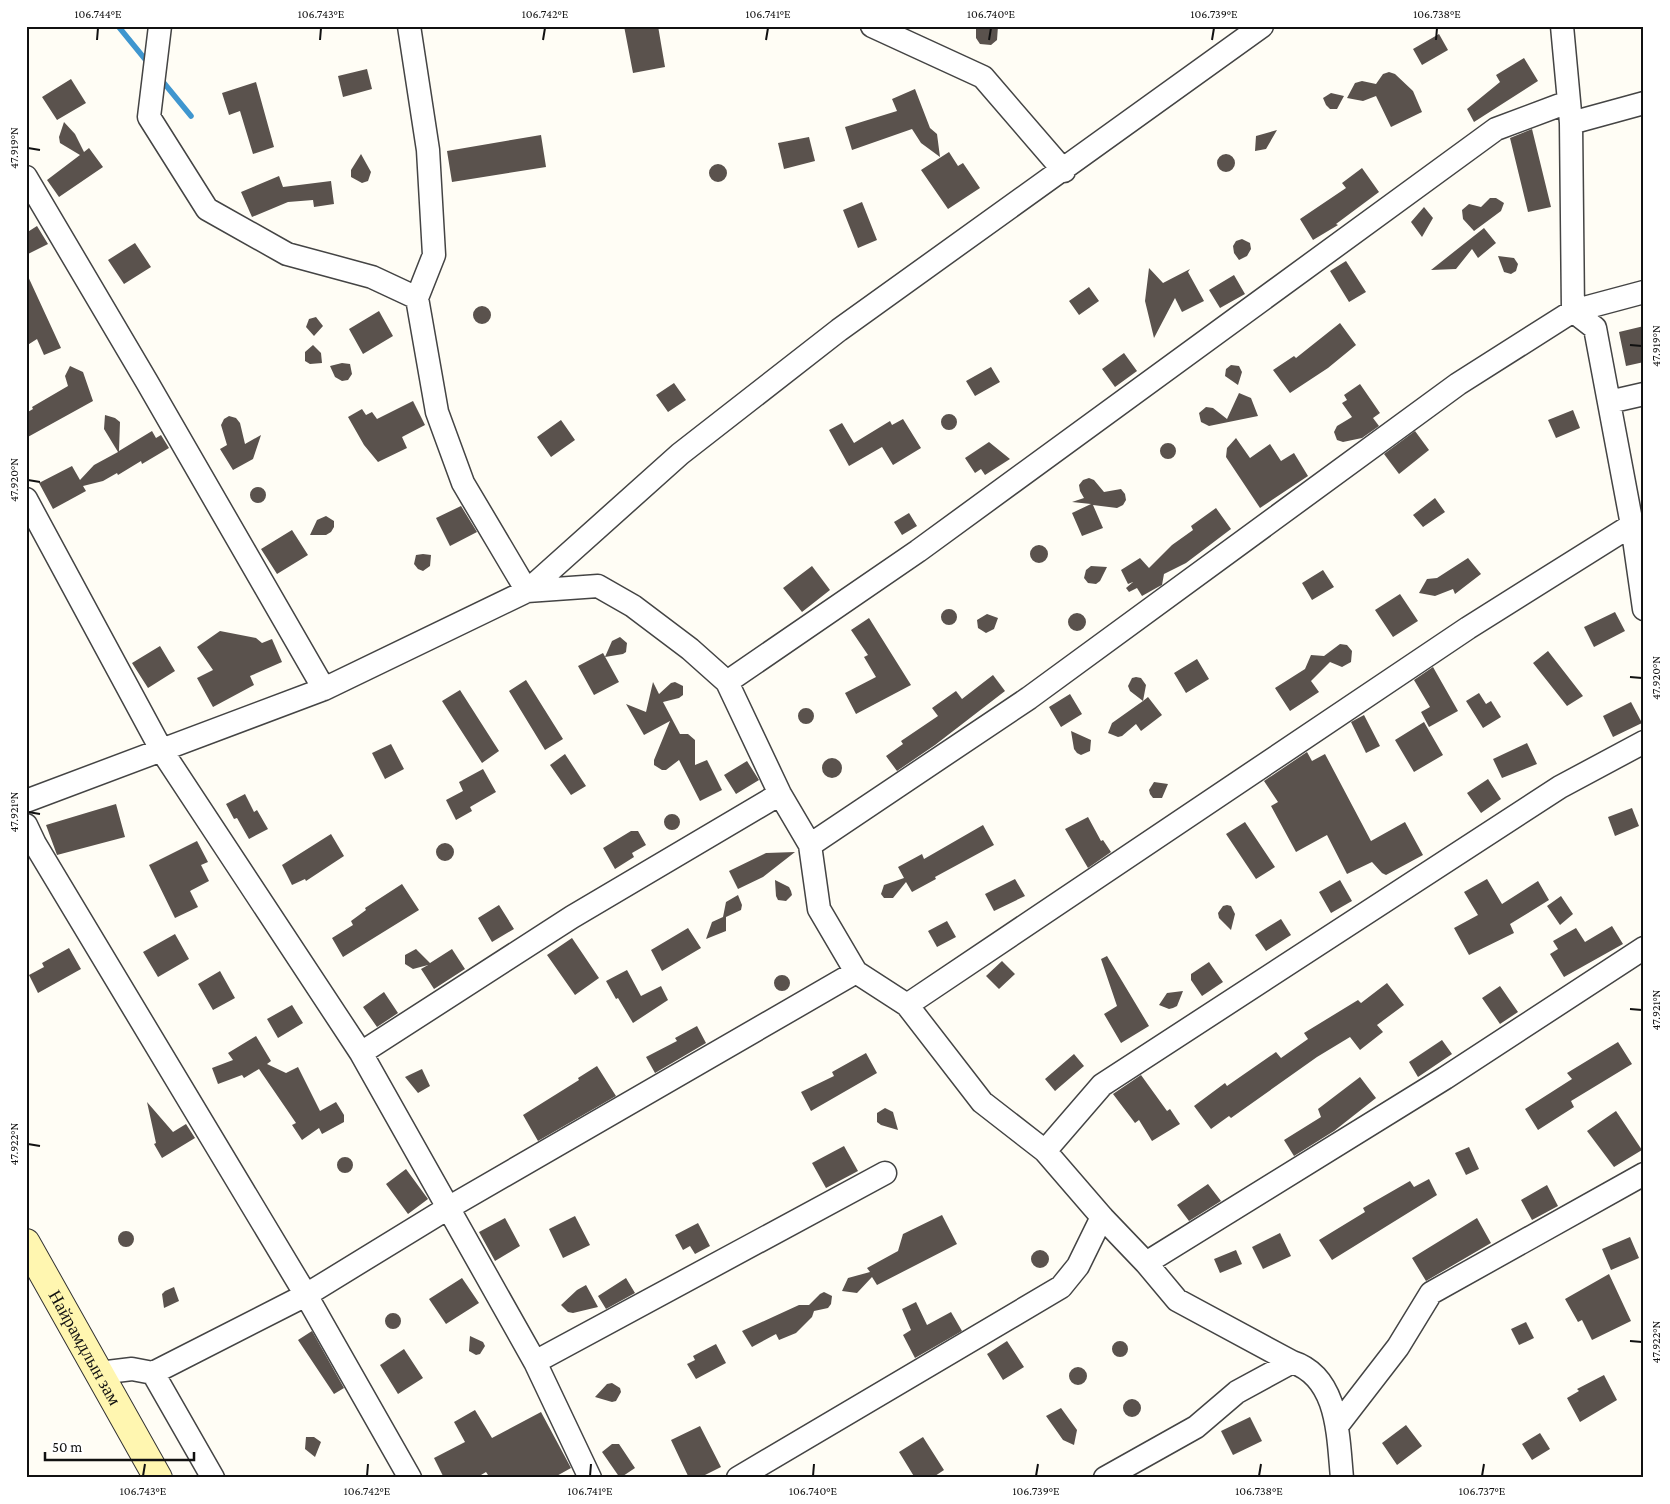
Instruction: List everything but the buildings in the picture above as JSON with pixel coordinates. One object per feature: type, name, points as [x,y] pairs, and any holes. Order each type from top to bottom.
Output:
[{"type":"main road","name":"Найрамдлын зам","points":[[26,1244],[158,1478]]},
{"type":"street","points":[[160,26],[149,117],[207,209],[287,254],[372,277],[417,298]]},
{"type":"street","points":[[409,26],[428,150],[434,256],[417,298],[437,412],[463,484],[527,591]]},
{"type":"street","points":[[872,26],[983,76],[1064,171]]},
{"type":"street","points":[[26,801],[162,752],[324,689],[527,591],[687,448],[839,330],[1064,171],[1262,26]]},
{"type":"street","points":[[1562,26],[1570,112],[1573,311]]},
{"type":"street","points":[[727,682],[918,551],[1496,129],[1570,112],[1644,102]]},
{"type":"street","points":[[26,177],[324,689]]},
{"type":"street","points":[[810,845],[1029,698],[1458,384],[1573,311],[1644,292]]},
{"type":"street","points":[[1573,311],[1595,328],[1632,525],[1642,584],[1644,609]]},
{"type":"street","points":[[1609,402],[1644,394]]},
{"type":"street","points":[[26,499],[162,752],[361,1054],[535,1362],[590,1478]]},
{"type":"street","points":[[907,1005],[1468,628],[1632,525]]},
{"type":"street","points":[[527,591],[598,586],[633,606],[690,649],[727,682],[780,794],[810,845],[819,909],[856,972],[907,1005],[982,1102],[1045,1151],[1177,1300],[1292,1362],[1307,1367],[1327,1391],[1337,1426],[1342,1478]]},
{"type":"street","points":[[1045,1151],[1102,1085],[1560,787],[1644,742]]},
{"type":"street","points":[[361,1054],[572,917],[780,794]]},
{"type":"street","points":[[26,825],[35,844],[306,1295],[410,1478]]},
{"type":"street","points":[[1146,1263],[1445,1078],[1644,948]]},
{"type":"street","points":[[98,1374],[132,1369],[154,1373],[306,1295],[448,1208],[856,972]]},
{"type":"street","points":[[535,1362],[885,1173]]},
{"type":"street","points":[[1337,1426],[1398,1348],[1431,1293],[1644,1174]]},
{"type":"street","points":[[738,1478],[1061,1287],[1078,1266],[1102,1217]]},
{"type":"street","points":[[1105,1478],[1196,1427],[1236,1392],[1292,1362]]},
{"type":"street","points":[[154,1373],[213,1478]]},
{"type":"waterway","points":[[118,26],[149,64]]},
{"type":"waterway","points":[[159,77],[191,116]]}]
